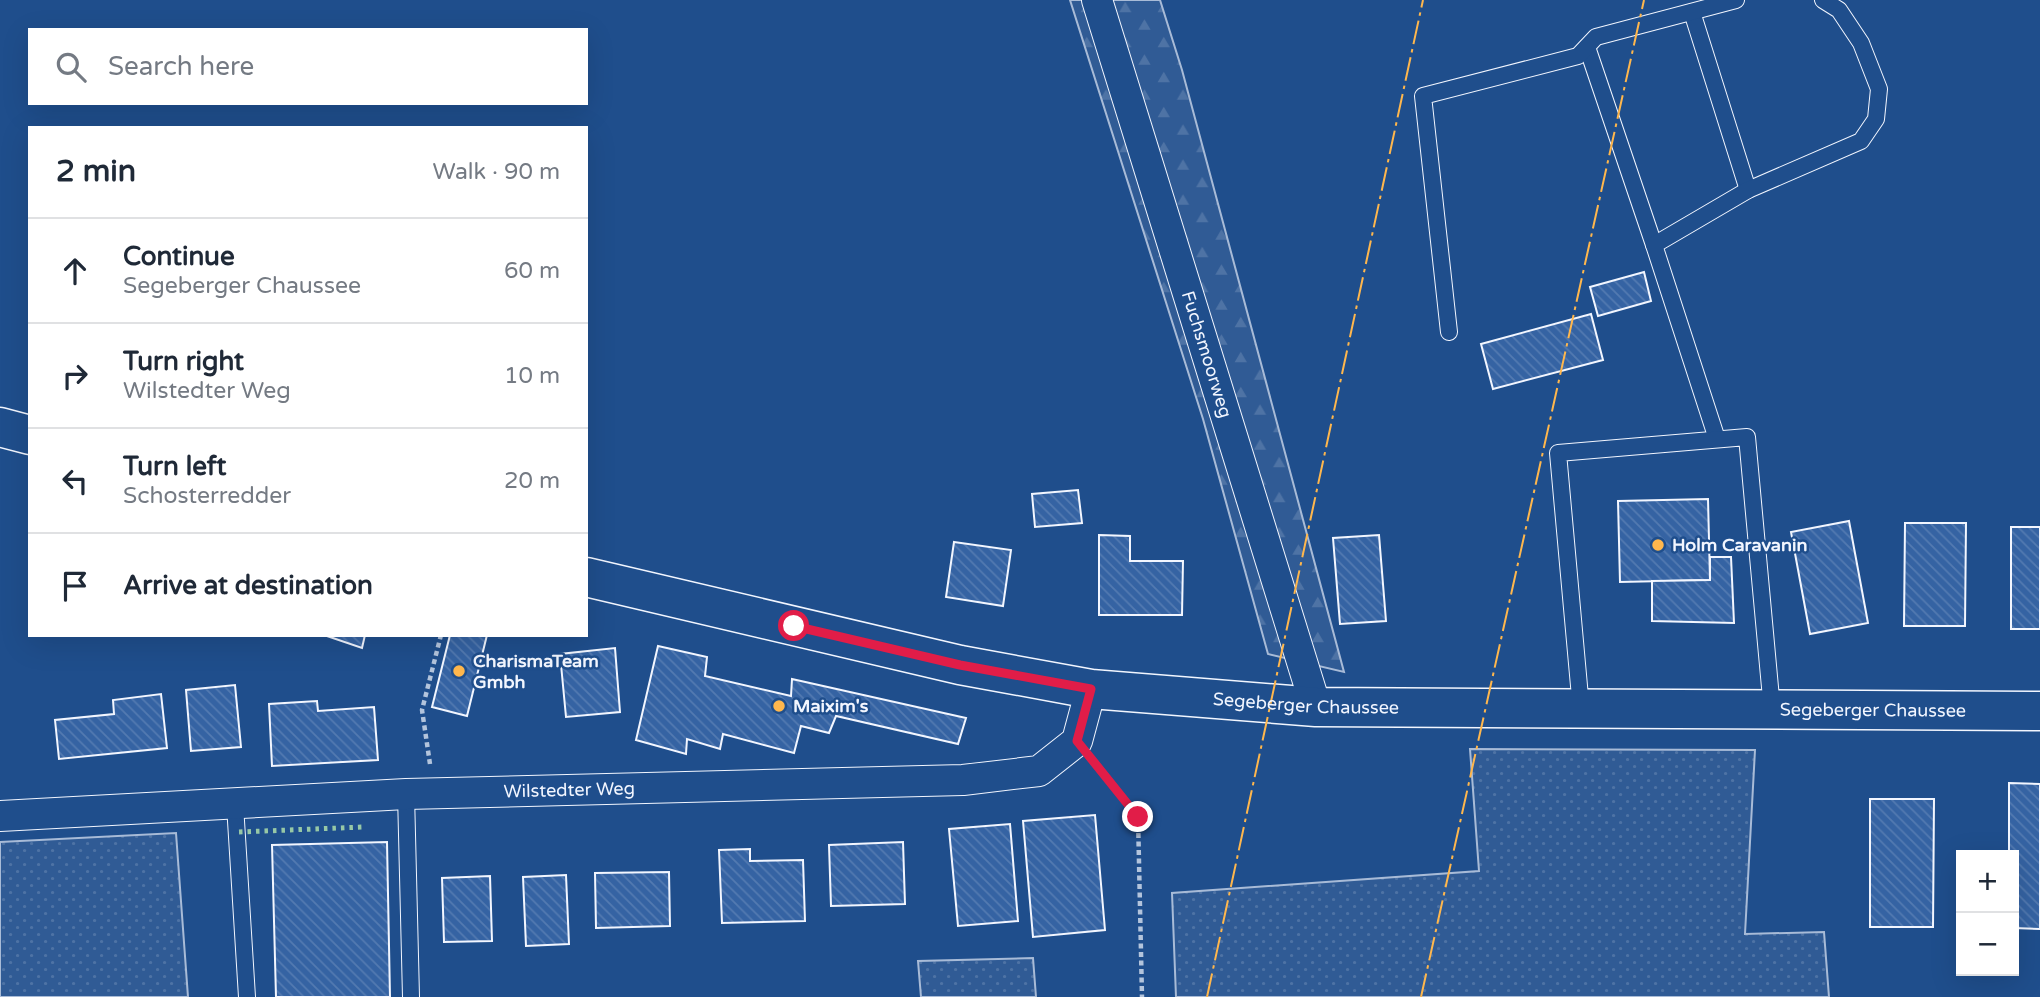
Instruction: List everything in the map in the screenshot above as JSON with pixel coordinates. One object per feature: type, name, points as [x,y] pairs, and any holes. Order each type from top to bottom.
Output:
[{"type":"main road","points":[[0,428],[28,435]]},
{"type":"main road","name":"Segeberger Chaussee","points":[[588,577],[960,665],[1091,689],[1316,708],[2040,711]]},
{"type":"street","name":"Fuchsmoorweg","points":[[1097,0],[1316,708]]},
{"type":"street","points":[[1077,741],[1091,689]]},
{"type":"street","name":"Wilstedter Weg","points":[[0,816],[420,794],[964,780],[1039,771],[1077,741]]},
{"type":"lane","points":[[1449,332],[1423,96],[1578,56],[1597,37],[1737,0]]},
{"type":"lane","points":[[1654,245],[1748,190],[1861,141],[1876,118],[1879,89],[1861,43],[1839,10],[1823,0]]},
{"type":"lane","points":[[1692,12],[1748,190]]},
{"type":"lane","points":[[1587,47],[1717,439]]},
{"type":"lane","points":[[1581,708],[1558,453],[1747,437],[1772,709]]},
{"type":"lane","points":[[411,997],[420,794]]},
{"type":"lane","points":[[235,805],[247,997]]},
{"type":"path","points":[[420,794],[422,710],[440,637]]},
{"type":"path","points":[[1077,741],[1138,817],[1142,997]]},
{"type":"green space","points":[[1070,0],[1160,0],[1182,70],[1344,672],[1268,654],[1203,419]]},
{"type":"green space","points":[[1470,749],[1755,750],[1745,934],[1824,932],[1829,997],[1176,997],[1172,893],[1479,871]]},
{"type":"green space","points":[[176,833],[188,997],[0,997],[0,842]]},
{"type":"green space","points":[[1033,958],[1036,997],[921,997],[918,961]]},
{"type":"building","points":[[1644,272],[1651,301],[1598,316],[1590,287]]},
{"type":"building","points":[[1591,314],[1603,360],[1493,389],[1481,344]]},
{"type":"building","points":[[1078,490],[1082,523],[1035,527],[1032,494]]},
{"type":"building","points":[[1708,499],[1710,580],[1620,582],[1618,501]]},
{"type":"building","points":[[1849,521],[1868,623],[1810,634],[1791,532]]},
{"type":"building","points":[[1905,523],[1966,523],[1965,626],[1904,626]]},
{"type":"building","points":[[2011,527],[2040,527],[2040,629],[2011,629]]},
{"type":"building","points":[[1099,535],[1130,536],[1130,561],[1183,561],[1182,615],[1099,615]]},
{"type":"building","points":[[1379,535],[1386,621],[1340,624],[1333,538]]},
{"type":"building","points":[[954,542],[1011,550],[1003,606],[946,597]]},
{"type":"building","points":[[1710,557],[1731,557],[1734,623],[1652,621],[1652,581],[1710,580]]},
{"type":"building","points":[[330,637],[365,637],[362,648]]},
{"type":"building","name":"CharismaTeam Gmbh","points":[[450,637],[487,637],[467,716],[432,707]]},
{"type":"building","name":"Maixim's","points":[[658,646],[707,657],[705,676],[791,696],[792,679],[966,718],[958,744],[836,716],[829,733],[801,726],[794,753],[723,734],[720,749],[687,739],[686,754],[636,740]]},
{"type":"building","points":[[615,648],[620,712],[566,717],[560,654]]},
{"type":"building","points":[[235,685],[241,747],[191,751],[186,690]]},
{"type":"building","points":[[161,694],[167,748],[59,759],[55,720],[114,714],[113,700]]},
{"type":"building","points":[[317,701],[318,711],[374,707],[378,760],[272,766],[269,704]]},
{"type":"building","points":[[2009,783],[2040,784],[2040,929],[2019,928],[2019,850],[2009,850]]},
{"type":"building","points":[[1870,799],[1934,799],[1933,927],[1870,927]]},
{"type":"building","points":[[1095,815],[1105,930],[1033,937],[1023,821]]},
{"type":"building","points":[[1010,824],[1018,921],[958,926],[949,829]]},
{"type":"building","points":[[387,842],[390,997],[276,997],[272,845]]},
{"type":"building","points":[[903,842],[905,904],[831,906],[829,845]]},
{"type":"building","points":[[750,849],[750,861],[803,860],[805,921],[722,923],[719,850]]},
{"type":"building","points":[[669,872],[670,926],[596,928],[595,873]]},
{"type":"building","points":[[566,875],[569,944],[526,946],[523,877]]},
{"type":"building","points":[[490,876],[492,941],[444,942],[442,878]]},
{"type":"hedge","points":[[239,832],[364,827]]},
{"type":"power","points":[[1207,997],[1423,0]]},
{"type":"power","points":[[1421,997],[1644,0]]},
{"type":"place","name":"Holm Caravanin","points":[[1658,545]]},
{"type":"place","name":"CharismaTeam Gmbh","points":[[459,671]]},
{"type":"place","name":"Maixim's","points":[[779,706]]},
{"type":"route","points":[[794,626],[960,665],[1091,689],[1077,741],[1138,817]]}]
